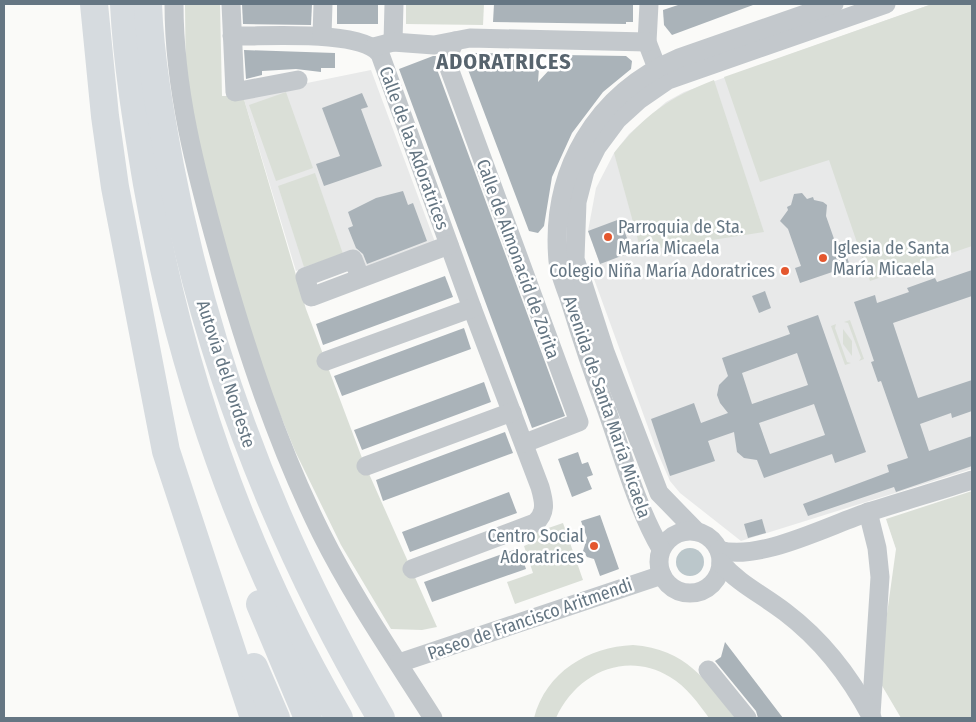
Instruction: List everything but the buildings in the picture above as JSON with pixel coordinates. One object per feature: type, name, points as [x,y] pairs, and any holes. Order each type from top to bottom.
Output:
[{"type":"highway","points":[[94,4],[100,78],[112,169],[166,451],[254,718]]},
{"type":"highway","name":"Autovía del Nordeste","points":[[124,4],[134,98],[152,214],[169,294],[194,384],[239,512],[285,619],[339,718]]},
{"type":"highway","name":"Autovía del Nordeste","points":[[148,4],[157,94],[180,217],[208,324],[255,466],[308,584],[381,718]]},
{"type":"highway","points":[[166,4],[170,96],[180,155],[191,213],[243,429]]},
{"type":"highway","points":[[149,361],[208,546],[250,660],[276,718]]},
{"type":"highway","points":[[194,384],[206,461],[252,586],[308,718]]},
{"type":"street","points":[[174,4],[181,100],[207,212],[243,342],[284,456],[322,534],[433,718]]},
{"type":"street","points":[[231,4],[235,92],[298,80]]},
{"type":"street","points":[[322,36],[323,4]]},
{"type":"street","points":[[392,42],[394,4]]},
{"type":"street","points":[[649,4],[647,42],[657,68]]},
{"type":"street","name":"Avenida de Santa María Micaela","points":[[661,549],[646,518],[601,393],[558,262],[558,226],[569,166],[586,133],[603,111],[628,87],[657,68],[679,58],[834,4]]},
{"type":"street","name":"Avenida de Santa María Micaela","points":[[696,531],[659,493],[605,352],[576,259],[577,202],[585,171],[597,147],[617,120],[639,100],[668,80],[886,4]]},
{"type":"street","name":"Calle de las Adoratrices","points":[[232,36],[322,36],[355,41],[374,47],[384,61],[448,245],[543,495],[544,509],[540,519],[527,527],[412,569]]},
{"type":"street","points":[[374,47],[392,42],[434,45],[470,38],[647,42]]},
{"type":"street","name":"Calle de Almonacid de Zorita","points":[[454,41],[446,60],[579,422],[524,444]]},
{"type":"street","name":"Calle de las Adoratrices","points":[[360,277],[448,245]]},
{"type":"street","points":[[326,361],[472,308]]},
{"type":"street","points":[[366,466],[512,412]]},
{"type":"street","points":[[720,557],[732,552],[771,548],[868,512],[972,480]]},
{"type":"street","points":[[868,512],[880,567],[871,717]]},
{"type":"street","points":[[756,594],[725,589],[704,589],[692,593],[677,590],[671,587],[662,575],[659,558],[661,549],[672,536],[679,532],[696,531],[710,538],[720,557],[756,594],[798,622],[831,657],[850,680],[871,717]]},
{"type":"street","points":[[704,589],[717,578],[720,557]]},
{"type":"street","name":"Paseo de Francisco Aritmendi","points":[[399,663],[662,575]]},
{"type":"street","points":[[708,670],[747,718]]},
{"type":"shaded area","points":[[185,4],[220,4],[222,96],[243,96],[306,309],[362,458],[437,627],[422,630],[391,629],[341,545],[295,451],[251,343],[198,154],[186,94]]},
{"type":"shaded area","points":[[406,4],[484,4],[483,25],[406,24]]},
{"type":"shaded area","name":"Colegio Niña María Adoratrices","points":[[932,4],[972,4],[972,469],[741,541],[680,493],[670,481],[656,449],[594,279],[600,264],[588,231],[596,188],[614,153],[629,134],[666,102],[684,92]]},
{"type":"shaded area","points":[[932,4],[972,4],[972,246],[870,281],[829,160],[760,182],[724,77]]},
{"type":"shaded area","points":[[371,70],[435,242],[362,269],[355,252],[296,271],[243,96]]},
{"type":"shaded area","points":[[714,80],[764,232],[641,251],[614,153],[636,128],[659,109],[684,93]]},
{"type":"shaded area","points":[[286,92],[313,168],[276,181],[249,105]]},
{"type":"shaded area","points":[[315,173],[343,254],[304,267],[278,186]]},
{"type":"shaded area","points":[[850,320],[864,359],[859,361],[861,358],[848,323],[844,322]]},
{"type":"shaded area","points":[[836,324],[835,328],[847,362],[851,363],[845,365],[831,326]]},
{"type":"shaded area","points":[[843,329],[852,341],[852,356],[843,344]]},
{"type":"shaded area","points":[[972,491],[972,718],[901,718],[881,684],[886,621],[896,549],[886,519]]},
{"type":"shaded area","points":[[563,523],[583,580],[515,604],[507,582],[533,573],[524,546],[531,543],[528,535]]},
{"type":"shaded area","points":[[690,548],[700,552],[704,562],[700,572],[690,576],[680,572],[676,562],[680,552]]},
{"type":"shaded area","points":[[633,645],[667,653],[681,660],[704,679],[735,718],[709,718],[692,696],[676,681],[653,669],[636,666],[619,667],[604,671],[576,689],[565,702],[556,718],[534,718],[548,687],[571,665],[600,651]]},
{"type":"place","name":"Parroquia de Sta. María Micaela","points":[[608,237]]},
{"type":"place","name":"Iglesia de Santa María Micaela","points":[[823,258]]},
{"type":"place","name":"Colegio Niña María Adoratrices","points":[[785,271]]},
{"type":"place","name":"Centro Social Adoratrices","points":[[594,546]]},
{"type":"district","name":"ADORATRICES","points":[[504,61]]}]
